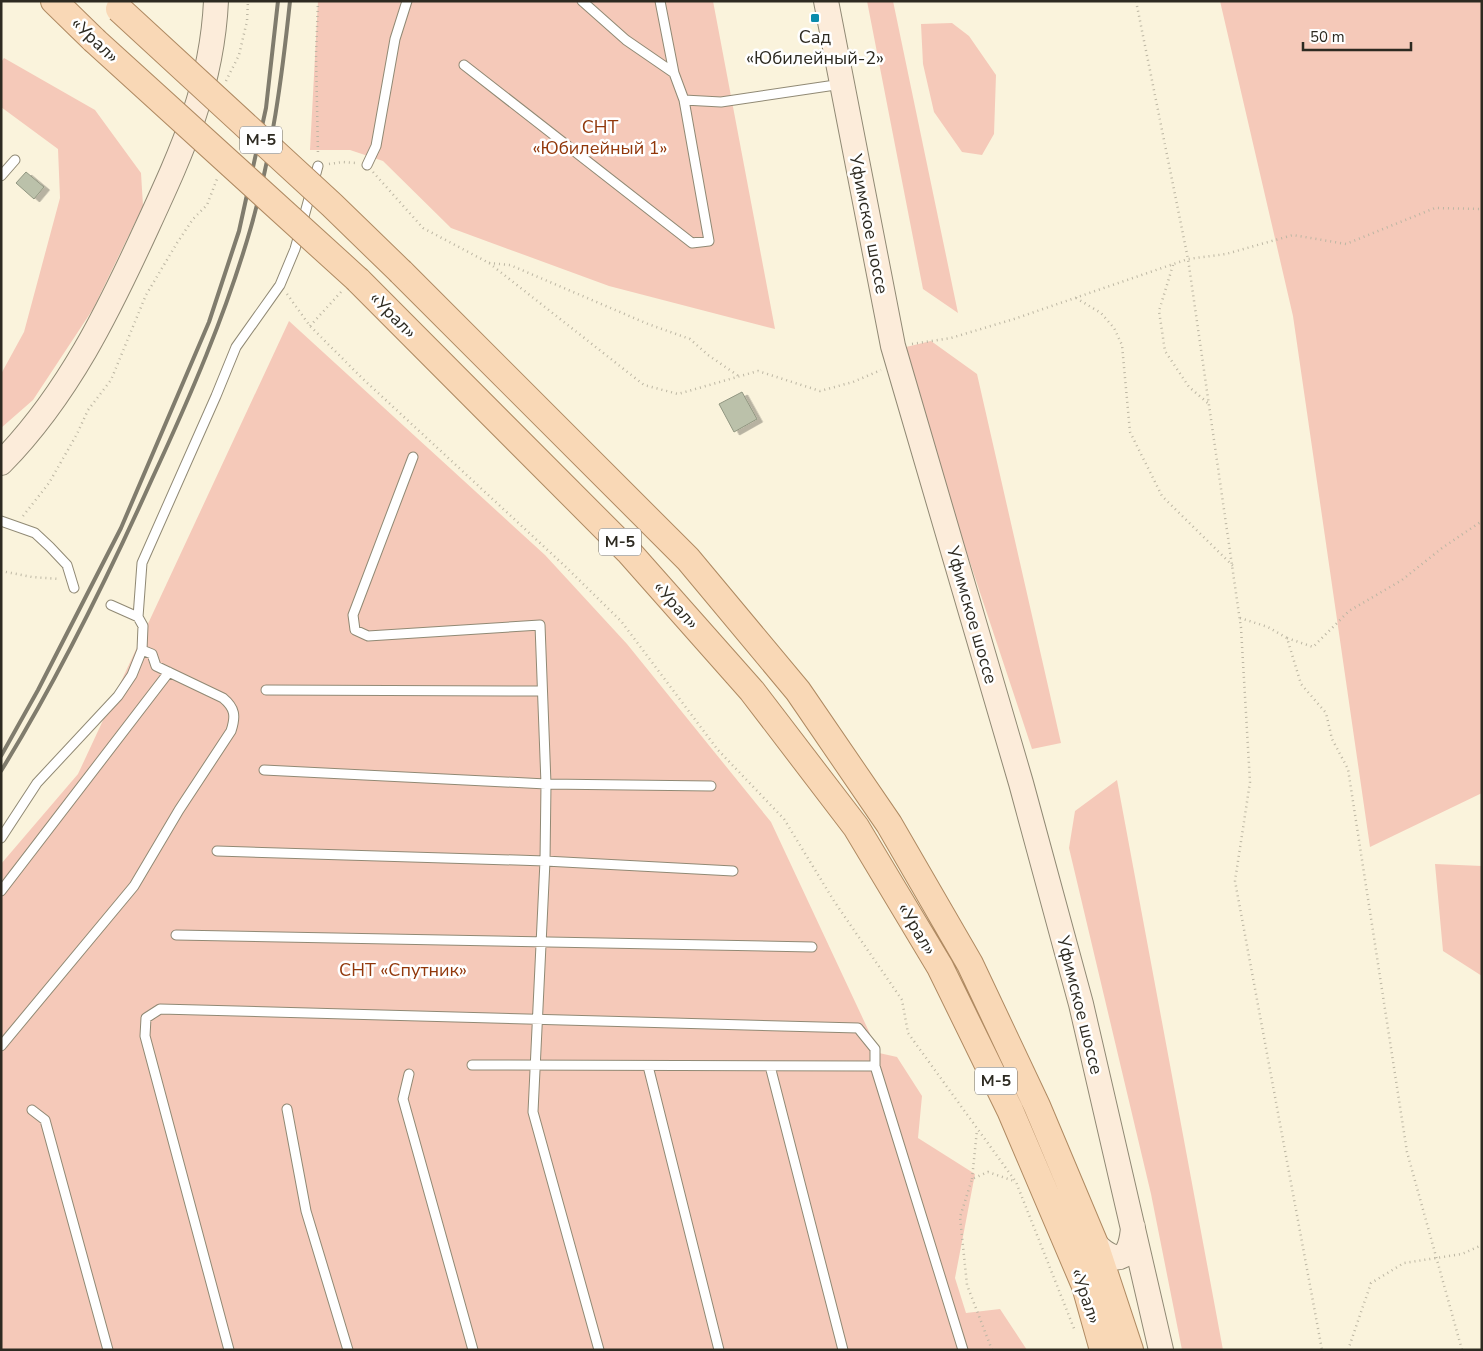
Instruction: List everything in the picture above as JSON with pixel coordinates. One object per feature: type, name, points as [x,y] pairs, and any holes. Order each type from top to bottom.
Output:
[{"type":"main road","name":"«Урал»","points":[[54,1],[628,551],[752,691],[856,827],[940,967],[1010,1110],[1085,1286],[1103,1350]]},
{"type":"main road","points":[[1,463],[57,398],[114,301],[174,168],[198,107],[214,39],[216,1]]},
{"type":"main road","name":"Уфимское шоссе","points":[[826,1],[895,354],[1021,783],[1081,1004],[1133,1225],[1160,1350]]},
{"type":"main road","name":"«Урал»","points":[[115,5],[402,272],[688,559],[798,691],[889,824],[970,964],[1037,1106],[1096,1244],[1130,1350]]},
{"type":"main road","points":[[1096,1244],[1112,1256],[1119,1257],[1126,1254],[1131,1246],[1133,1225]]},
{"type":"lane","points":[[367,165],[376,146],[395,39],[407,1]]},
{"type":"lane","points":[[582,1],[626,40],[674,73]]},
{"type":"lane","points":[[464,65],[692,244],[709,241],[684,100],[674,73],[660,1]]},
{"type":"lane","points":[[684,100],[721,102],[842,84]]},
{"type":"lane","points":[[1,176],[15,160]]},
{"type":"lane","points":[[1,838],[36,783],[118,696],[132,675],[142,650],[143,626],[138,617],[142,563],[236,347],[280,285],[295,248],[318,166]]},
{"type":"lane","points":[[413,456],[353,615],[355,630],[368,636],[540,625],[546,784],[545,861],[533,1112],[599,1350]]},
{"type":"lane","points":[[1,521],[35,533],[67,565],[72,584]]},
{"type":"lane","points":[[111,605],[138,617]]},
{"type":"lane","points":[[1,1046],[134,886],[179,810],[231,731],[236,717],[232,705],[223,698],[156,666],[152,654],[142,650]]},
{"type":"lane","points":[[1,891],[169,672]]},
{"type":"lane","points":[[266,690],[542,691]]},
{"type":"lane","points":[[264,770],[546,784],[711,786]]},
{"type":"lane","points":[[217,851],[545,861],[733,871]]},
{"type":"lane","points":[[176,935],[812,947]]},
{"type":"lane","points":[[229,1350],[145,1036],[146,1018],[160,1009],[858,1028],[875,1049],[875,1066],[963,1350]]},
{"type":"lane","points":[[472,1065],[875,1066]]},
{"type":"lane","points":[[648,1066],[719,1350]]},
{"type":"lane","points":[[770,1066],[843,1350]]},
{"type":"lane","points":[[409,1074],[403,1099],[473,1350]]},
{"type":"lane","points":[[287,1109],[306,1210],[348,1350]]},
{"type":"lane","points":[[32,1110],[45,1120],[108,1350]]},
{"type":"path","points":[[225,90],[226,80],[239,54],[248,21],[248,1]]},
{"type":"path","points":[[318,1],[316,54],[318,166],[343,162],[367,165],[424,228],[489,263],[644,385],[678,394],[758,371],[820,391],[853,382],[895,354],[1076,298],[1188,259],[1226,254],[1293,235],[1346,244],[1435,208],[1482,209]]},
{"type":"path","points":[[1136,1],[1188,259],[1240,618],[1250,782],[1235,881],[1322,1350]]},
{"type":"path","points":[[16,526],[49,483],[77,434],[88,410],[111,380],[146,295],[193,219],[207,204],[217,183],[218,173]]},
{"type":"path","points":[[489,263],[510,265],[648,324],[690,339],[708,355],[740,377]]},
{"type":"path","points":[[1173,265],[1160,311],[1165,351],[1189,387],[1209,404]]},
{"type":"path","points":[[310,326],[351,284]]},
{"type":"path","points":[[1076,298],[1101,313],[1114,328],[1122,346],[1130,432],[1162,496],[1233,566]]},
{"type":"path","points":[[1240,618],[1268,627],[1287,638],[1313,647],[1349,611],[1402,580],[1442,548],[1482,521]]},
{"type":"path","points":[[1,571],[72,584]]},
{"type":"path","points":[[1287,638],[1300,684],[1326,713],[1332,739],[1348,769],[1407,1152],[1462,1350]]},
{"type":"path","points":[[977,1129],[972,1179],[960,1217],[967,1285],[992,1350]]},
{"type":"path","points":[[972,1179],[988,1172],[1016,1182]]},
{"type":"path","points":[[1348,1350],[1371,1283],[1404,1263],[1462,1254],[1482,1245]]},
{"type":"green space","name":"СНТ «Юбилейный 1»","points":[[318,1],[713,1],[775,329],[609,286],[451,228],[383,161],[350,150],[310,150]]},
{"type":"green space","points":[[867,1],[893,1],[958,313],[923,289]]},
{"type":"green space","points":[[1220,1],[1482,1],[1482,793],[1370,847],[1293,316]]},
{"type":"green space","points":[[952,23],[969,36],[996,75],[994,134],[982,155],[962,152],[934,112],[923,64],[921,24]]},
{"type":"green space","points":[[4,58],[95,110],[141,173],[143,206],[93,309],[33,400],[1,428],[1,374],[24,332],[60,198],[58,149],[1,107],[1,62]]},
{"type":"green space","name":"СНТ «Спутник»","points":[[289,321],[545,555],[627,644],[771,822],[879,1053],[897,1057],[922,1096],[918,1138],[975,1174],[955,1278],[966,1313],[1000,1309],[1027,1350],[1,1350],[1,864],[78,774]]},
{"type":"green space","points":[[931,341],[977,374],[1061,743],[1032,749],[932,448],[906,347]]},
{"type":"green space","points":[[1117,780],[1223,1350],[1182,1350],[1151,1194],[1069,848],[1075,811]]},
{"type":"green space","points":[[1435,864],[1482,866],[1482,976],[1443,951]]},
{"type":"building","points":[[26,172],[44,187],[34,199],[16,183]]},
{"type":"building","points":[[742,392],[757,419],[734,432],[719,404]]},
{"type":"railway","points":[[1,756],[38,690],[121,528],[209,322],[239,231],[266,108],[278,1]]},
{"type":"railway","points":[[1,771],[43,700],[100,591],[180,417],[219,323],[251,227],[265,171],[280,86],[290,1]]},
{"type":"place","name":"Сад «Юбилейный-2»","points":[[815,18]]}]
